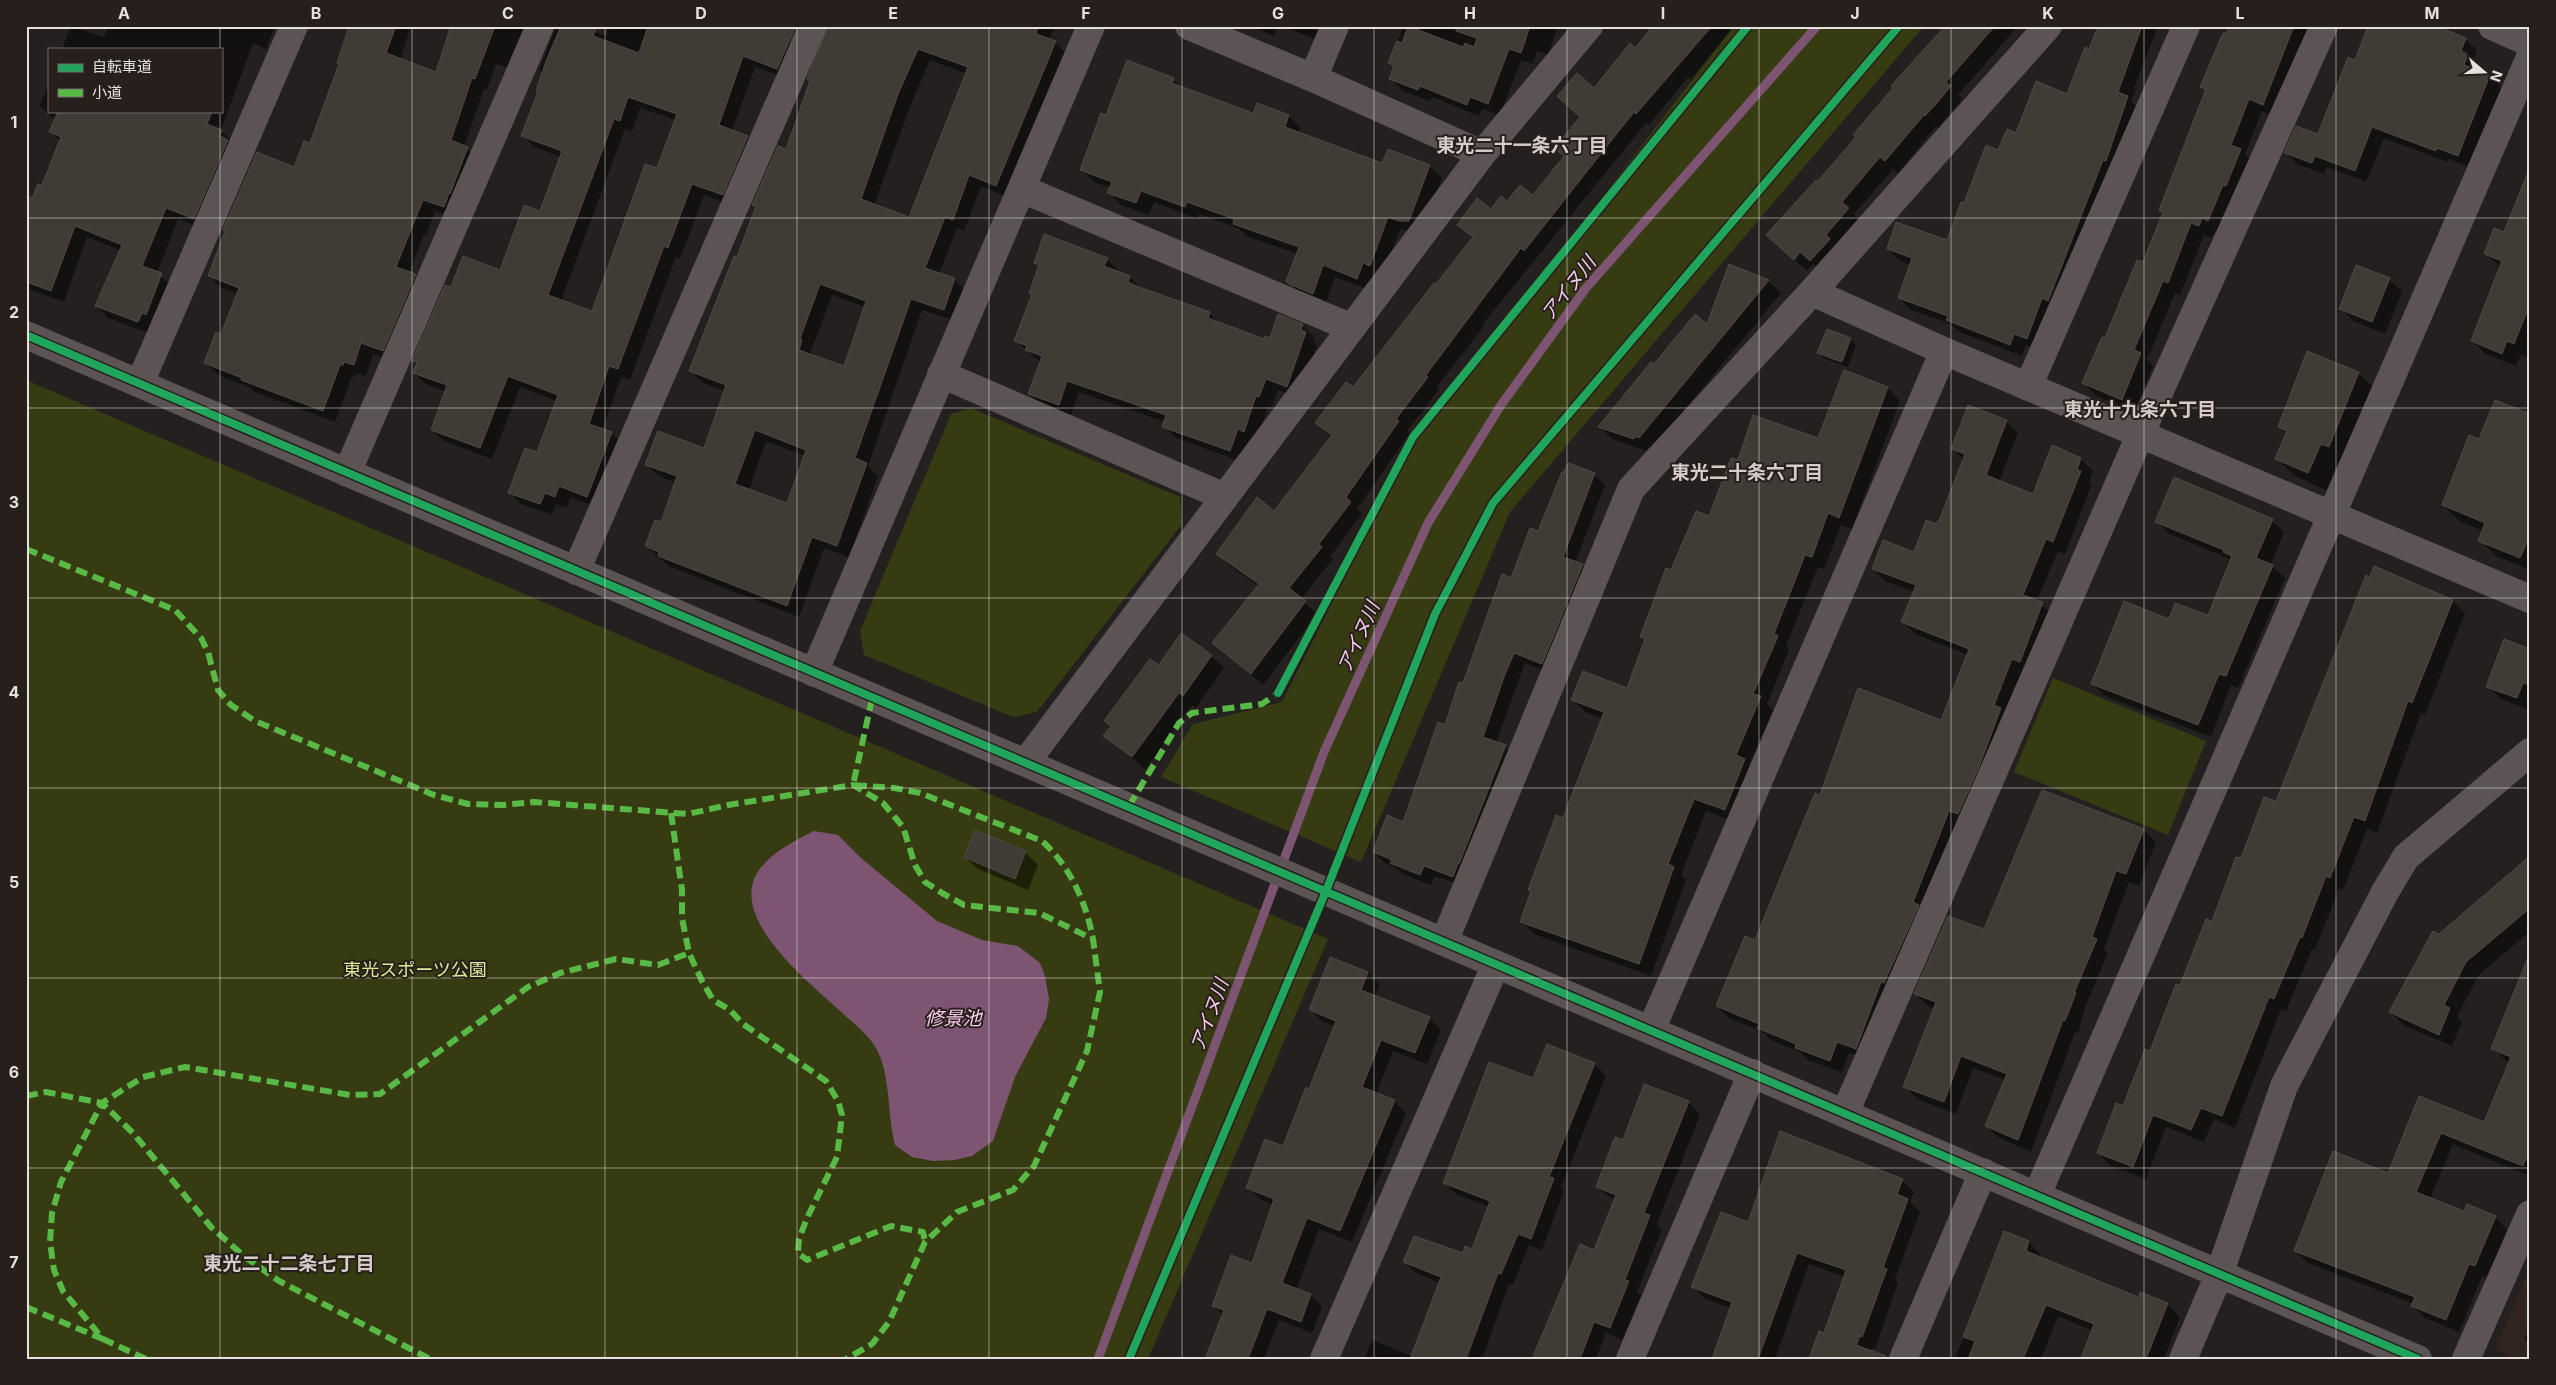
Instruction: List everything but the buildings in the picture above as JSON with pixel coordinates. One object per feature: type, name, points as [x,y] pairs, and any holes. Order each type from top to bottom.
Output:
[{"type":"street","points":[[140,383],[294,26]]},
{"type":"street","points":[[347,473],[540,26]]},
{"type":"street","points":[[576,571],[813,26]]},
{"type":"street","points":[[814,673],[1090,26]]},
{"type":"street","points":[[1189,26],[1313,78],[1482,154]]},
{"type":"street","points":[[1313,78],[1335,26]]},
{"type":"street","points":[[1026,762],[1350,327],[1482,154],[1589,26]]},
{"type":"street","points":[[1444,942],[1631,489],[1812,292],[2048,26]]},
{"type":"street","points":[[2028,387],[2186,26]]},
{"type":"street","points":[[1845,1113],[2140,435],[2324,26]]},
{"type":"street","points":[[2492,26],[2530,43]]},
{"type":"street","points":[[2037,1195],[2530,58]]},
{"type":"street","points":[[1022,189],[1350,327]]},
{"type":"street","points":[[1812,292],[2140,435],[2530,599]]},
{"type":"street","points":[[26,335],[2220,1272],[2418,1359]]},
{"type":"street","points":[[1651,1030],[1944,351]]},
{"type":"street","points":[[941,374],[1225,497]]},
{"type":"street","points":[[2183,1359],[2220,1272],[2284,1086],[2406,857],[2530,752]]},
{"type":"street","points":[[1324,1359],[1496,964]]},
{"type":"street","points":[[1630,1359],[1752,1073]]},
{"type":"street","points":[[1902,1359],[1983,1172]]},
{"type":"street","points":[[2466,1359],[2530,1214]]},
{"type":"shaded area","points":[[2530,1268],[2530,1359],[2519,1359],[2495,1349]]},
{"type":"green space","points":[[1734,26],[1924,26],[1510,512],[1361,862],[1161,777],[1193,724],[1282,702],[1416,437]]},
{"type":"green space","name":"東光スポーツ公園","points":[[26,380],[1328,939],[1148,1359],[26,1359]]},
{"type":"green space","points":[[971,408],[1180,497],[1182,524],[1037,712],[1013,717],[864,655],[860,631],[951,414]]},
{"type":"green space","points":[[2053,678],[2206,741],[2168,835],[2014,772]]},
{"type":"water","name":"修景池","points":[[814,831],[838,835],[861,858],[937,921],[982,940],[1018,946],[1040,963],[1045,976],[1049,999],[1046,1018],[1015,1077],[993,1141],[972,1156],[955,1160],[933,1161],[912,1157],[895,1145],[884,1070],[876,1048],[859,1028],[792,966],[775,947],[762,928],[753,908],[752,888],[759,870],[777,852]]},
{"type":"waterway","name":"アイヌ川","points":[[1098,1359],[1324,752],[1428,523],[1501,405],[1586,288],[1817,26]]},
{"type":"marked path","points":[[26,549],[175,610],[201,638],[208,652],[218,690],[231,705],[255,721],[434,795],[468,804],[503,805],[534,802],[688,814],[728,805],[853,785],[883,803],[903,827],[915,865],[925,882],[942,893],[964,905],[1039,913],[1093,939],[1100,992],[1087,1051],[1034,1166],[1013,1190],[957,1212],[925,1242],[889,1322],[872,1344],[846,1359]]},
{"type":"marked path","points":[[1129,806],[1179,723],[1192,713],[1262,704],[1278,693]]},
{"type":"marked path","points":[[872,699],[853,785],[894,788],[920,793],[1042,841],[1069,873],[1081,898],[1093,939]]},
{"type":"marked path","points":[[671,813],[682,890],[682,918],[689,953],[713,1000],[730,1010],[743,1024],[826,1081],[838,1101],[842,1115],[837,1157],[807,1218],[799,1239],[798,1253],[807,1260],[891,1226],[923,1232],[925,1242]]},
{"type":"marked path","points":[[146,1359],[103,1339],[63,1291],[54,1270],[50,1242],[52,1213],[61,1182],[102,1103],[143,1077],[185,1067],[350,1095],[380,1094],[528,987],[560,973],[616,959],[658,965],[689,953]]},
{"type":"marked path","points":[[26,1096],[46,1092],[102,1103],[133,1133],[211,1227],[245,1257],[279,1281],[430,1359]]},
{"type":"marked path","points":[[26,1307],[103,1339]]},
{"type":"cycle path","points":[[1278,693],[1413,437],[1748,26]]},
{"type":"cycle path","points":[[1129,1359],[1326,891],[1435,614],[1493,503],[1899,26]]},
{"type":"cycle path","points":[[26,335],[2418,1359]]},
{"type":"district","name":"東光二十一条六丁目","points":[[1522,145]]},
{"type":"district","name":"東光十九条六丁目","points":[[2140,409]]},
{"type":"district","name":"東光二十条六丁目","points":[[1747,472]]},
{"type":"district","name":"東光二十二条七丁目","points":[[289,1263]]}]
